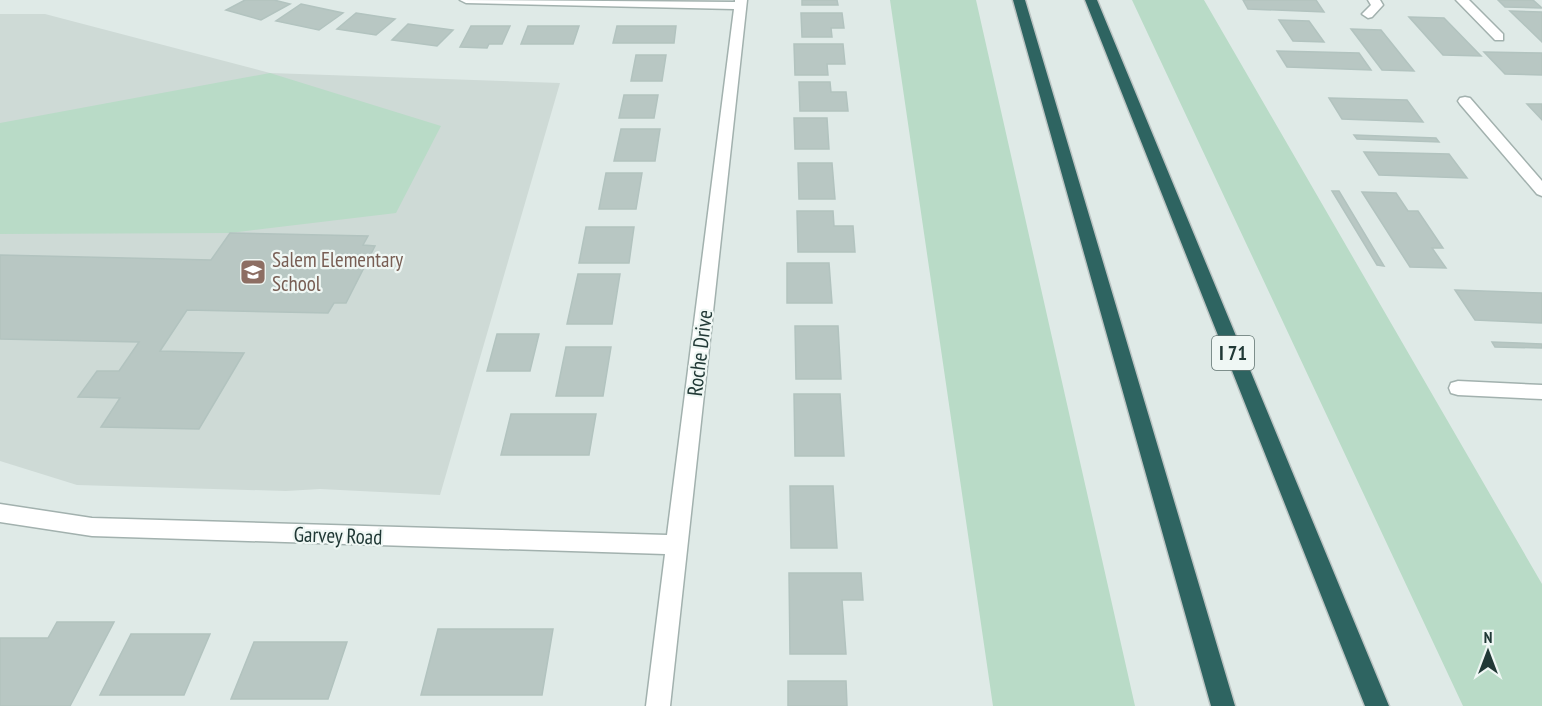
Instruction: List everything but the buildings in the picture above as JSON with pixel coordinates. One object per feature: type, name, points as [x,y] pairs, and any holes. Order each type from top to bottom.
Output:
[{"type":"highway","points":[[1019,0],[1223,706]]},
{"type":"highway","name":"I 71","points":[[1091,0],[1377,706]]},
{"type":"street","points":[[466,0],[740,3]]},
{"type":"street","points":[[1368,14],[1377,6],[1374,0]]},
{"type":"street","points":[[1462,0],[1499,37]]},
{"type":"street","name":"Roche Drive","points":[[658,706],[740,3]]},
{"type":"street","points":[[1465,101],[1542,191]]},
{"type":"street","points":[[1458,388],[1542,392]]},
{"type":"street","name":"Garvey Road","points":[[0,513],[104,527],[677,545]]},
{"type":"shaded area","name":"Salem Elementary School","points":[[0,14],[45,14],[270,73],[560,83],[440,495],[320,489],[286,491],[77,485],[0,461]]},
{"type":"green space","points":[[890,0],[976,0],[1135,706],[993,706]]},
{"type":"green space","points":[[1132,0],[1204,0],[1542,584],[1542,706],[1463,706]]},
{"type":"green space","points":[[270,73],[441,126],[396,213],[230,233],[0,234],[0,123]]},
{"type":"place","name":"Salem Elementary School","points":[[253,272]]}]
